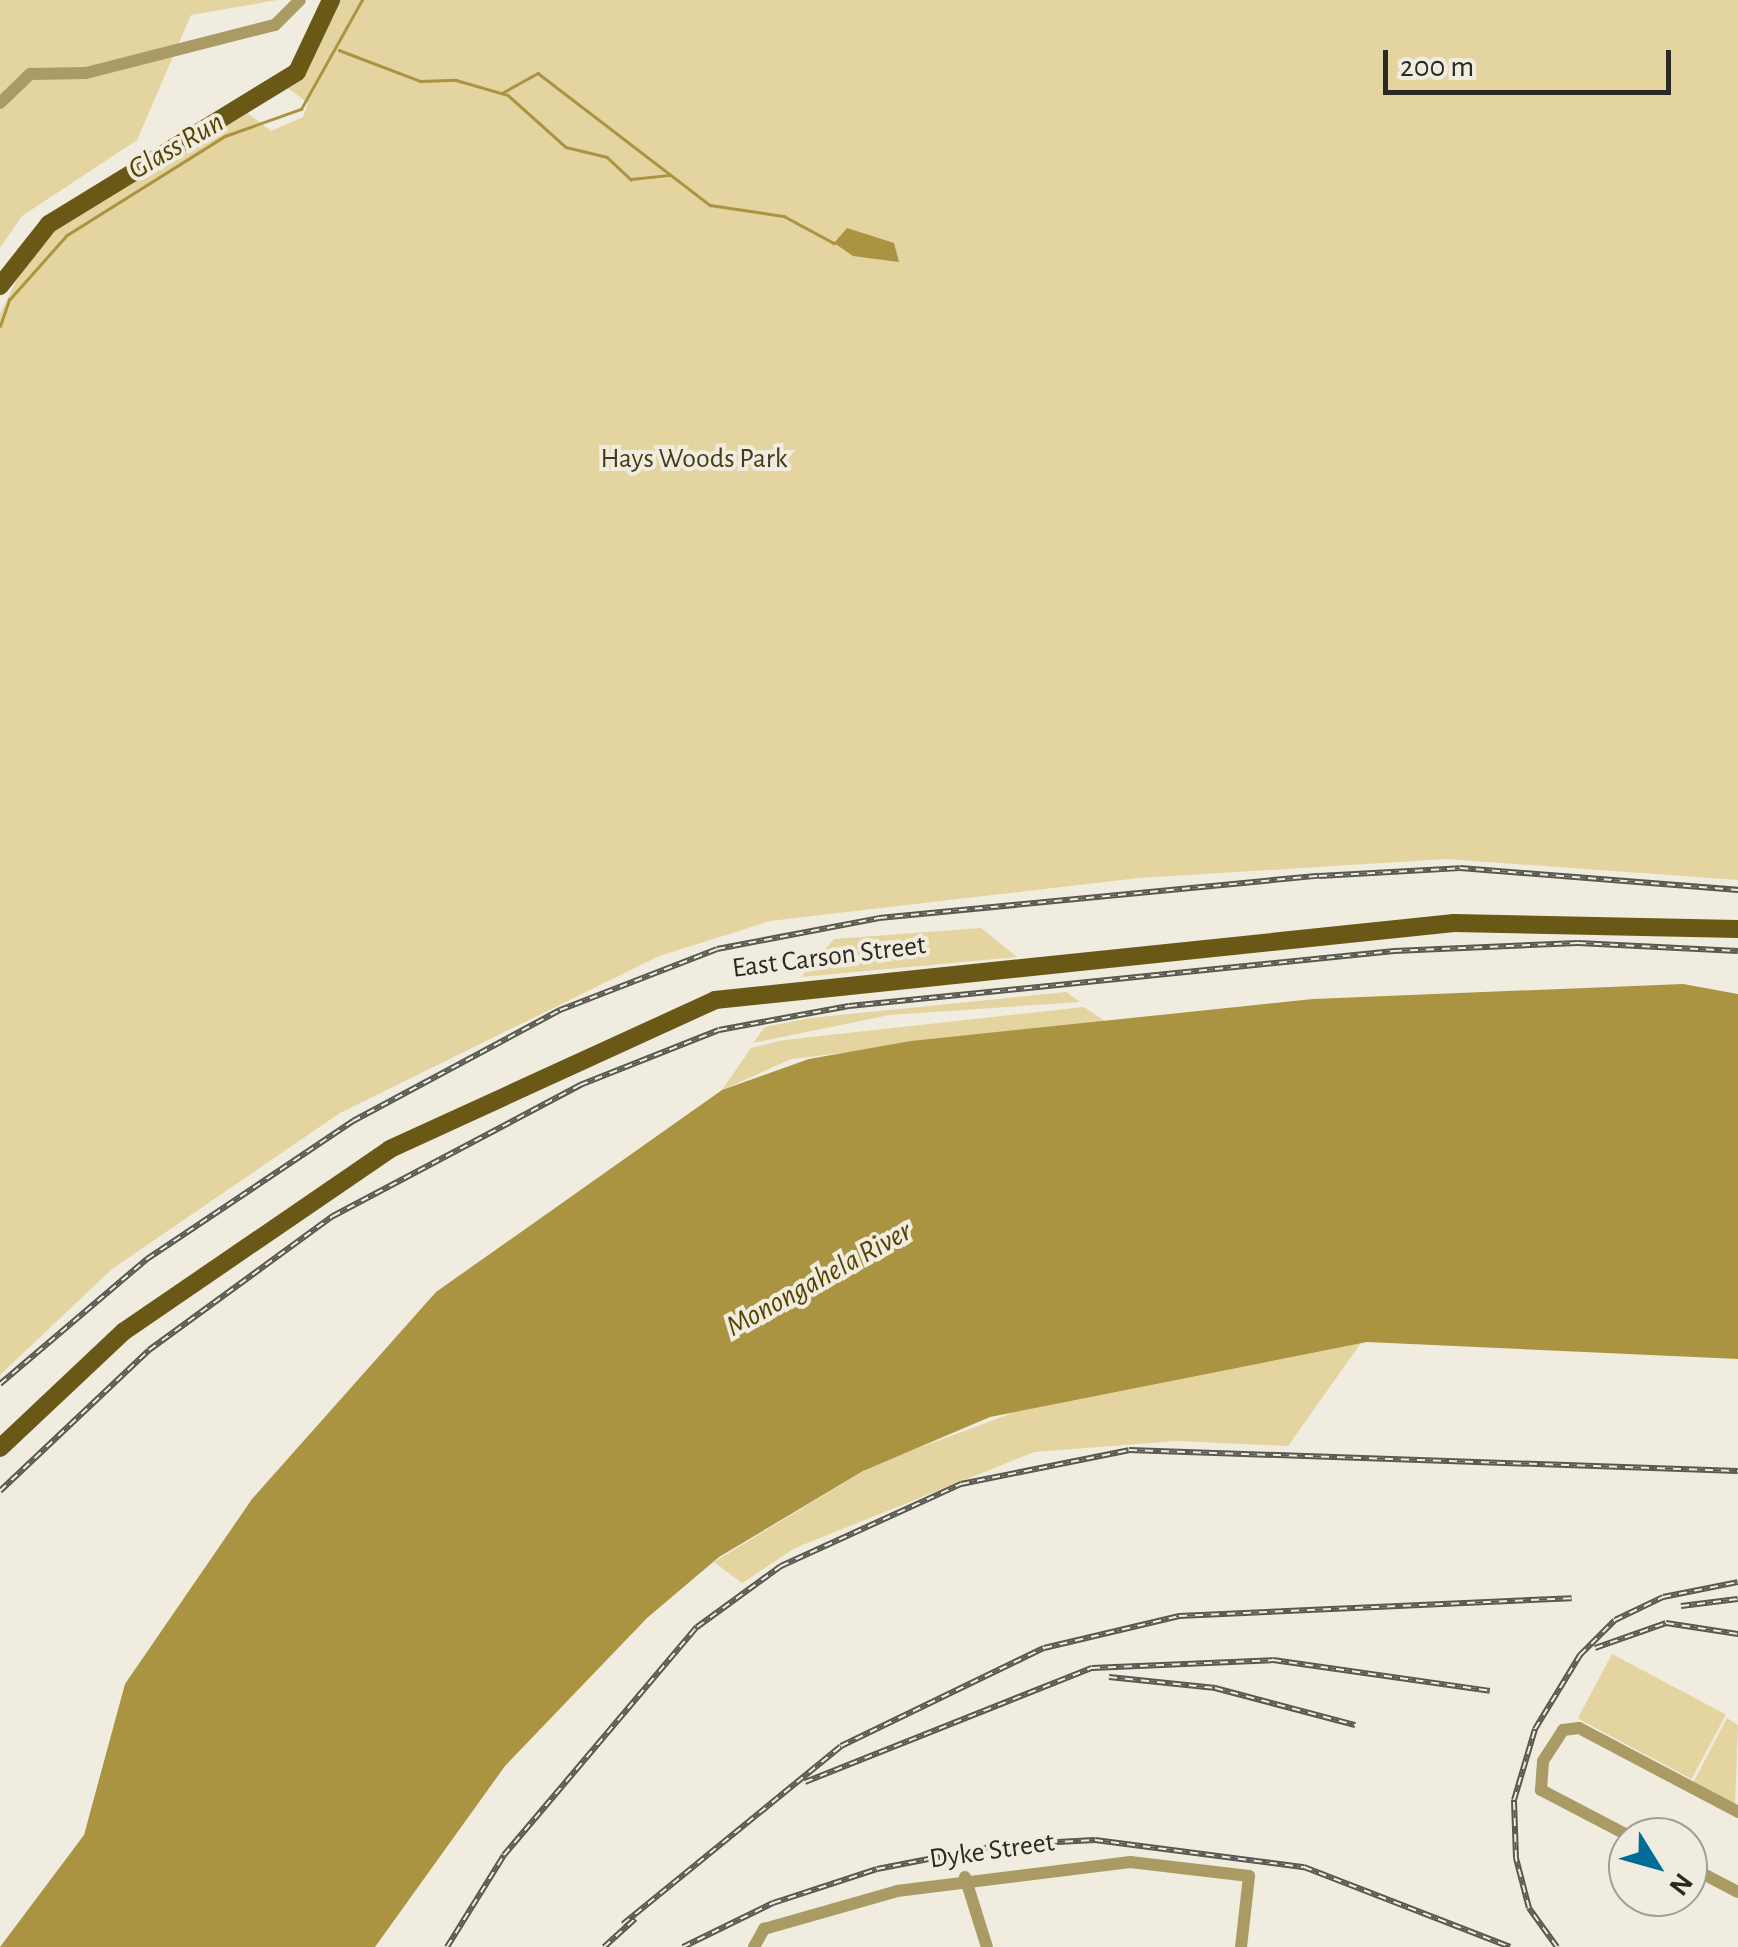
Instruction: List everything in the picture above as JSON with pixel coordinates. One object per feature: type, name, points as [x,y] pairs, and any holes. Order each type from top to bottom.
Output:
[{"type":"main road","points":[[0,286],[49,224],[297,72],[330,0]]},
{"type":"main road","name":"East Carson Street","points":[[0,1448],[123,1332],[390,1149],[700,1005],[810,984],[1454,922],[1738,929]]},
{"type":"street","points":[[0,103],[30,74],[86,73],[275,25],[300,0]]},
{"type":"street","points":[[1608,1825],[1541,1790],[1556,1736],[1579,1728],[1738,1812]]},
{"type":"street","name":"Dyke Street","points":[[753,1944],[764,1929],[966,1877],[1130,1862],[1249,1876],[1241,1947]]},
{"type":"street","points":[[1708,1876],[1738,1892]]},
{"type":"street","points":[[966,1877],[986,1947]]},
{"type":"green space","points":[[0,0],[277,0],[191,15],[137,140],[22,216],[0,248]]},
{"type":"green space","name":"Hays Woods Park","points":[[333,0],[1738,0],[1738,880],[1446,859],[1139,878],[770,921],[659,956],[340,1113],[112,1269],[0,1375],[0,314],[37,238],[246,112],[271,131],[303,117],[308,103],[281,83]]},
{"type":"green space","points":[[981,928],[1017,957],[801,977],[834,939]]},
{"type":"green space","points":[[1066,992],[1080,1002],[889,1015],[753,1043],[765,1027],[810,1018]]},
{"type":"green space","points":[[1084,1007],[1106,1022],[791,1059],[722,1090],[751,1048],[784,1040]]},
{"type":"green space","points":[[1363,1340],[1288,1446],[1176,1441],[1034,1452],[795,1548],[742,1583],[714,1562],[875,1464],[1026,1408]]},
{"type":"green space","points":[[1612,1654],[1726,1715],[1692,1779],[1578,1718]]},
{"type":"green space","points":[[1727,1718],[1738,1725],[1735,1806],[1693,1783]]},
{"type":"water","points":[[847,228],[894,243],[899,262],[853,256],[834,243]]},
{"type":"water","name":"Monongahela River","points":[[1683,984],[1738,994],[1738,1359],[1367,1342],[990,1417],[863,1471],[719,1557],[647,1618],[505,1766],[375,1947],[0,1947],[84,1835],[125,1684],[252,1499],[436,1292],[722,1090],[809,1059],[911,1041],[1313,999]]},
{"type":"waterway","name":"Glass Run","points":[[0,326],[9,300],[67,235],[225,136],[301,109],[362,0]]},
{"type":"waterway","points":[[339,50],[420,81],[456,80],[508,95],[566,147],[607,157],[631,179],[670,175]]},
{"type":"waterway","points":[[502,93],[538,73],[710,205],[784,216],[834,243]]},
{"type":"railway","points":[[0,1384],[147,1259],[353,1121],[560,1010],[717,949],[879,918],[1319,876],[1460,868],[1738,890]]},
{"type":"railway","points":[[0,1491],[149,1350],[333,1216],[580,1085],[719,1030],[849,1006],[1394,951],[1578,943],[1738,951]]},
{"type":"railway","points":[[447,1947],[504,1855],[697,1627],[781,1566],[961,1484],[1129,1450],[1738,1471]]},
{"type":"railway","points":[[1557,1947],[1529,1908],[1516,1858],[1514,1800],[1535,1729],[1580,1655],[1615,1620],[1663,1597],[1738,1582]]},
{"type":"railway","points":[[623,1924],[841,1746],[1044,1648],[1179,1616],[1572,1598]]},
{"type":"railway","points":[[1681,1606],[1738,1599]]},
{"type":"railway","points":[[1595,1648],[1666,1623],[1738,1634]]},
{"type":"railway","points":[[805,1782],[1092,1668],[1273,1660],[1490,1691]]},
{"type":"railway","points":[[1109,1677],[1215,1688],[1355,1725]]},
{"type":"railway","points":[[683,1947],[773,1903],[877,1869],[1001,1845],[1095,1840],[1304,1867],[1510,1947]]},
{"type":"railway","points":[[604,1947],[635,1919]]}]
